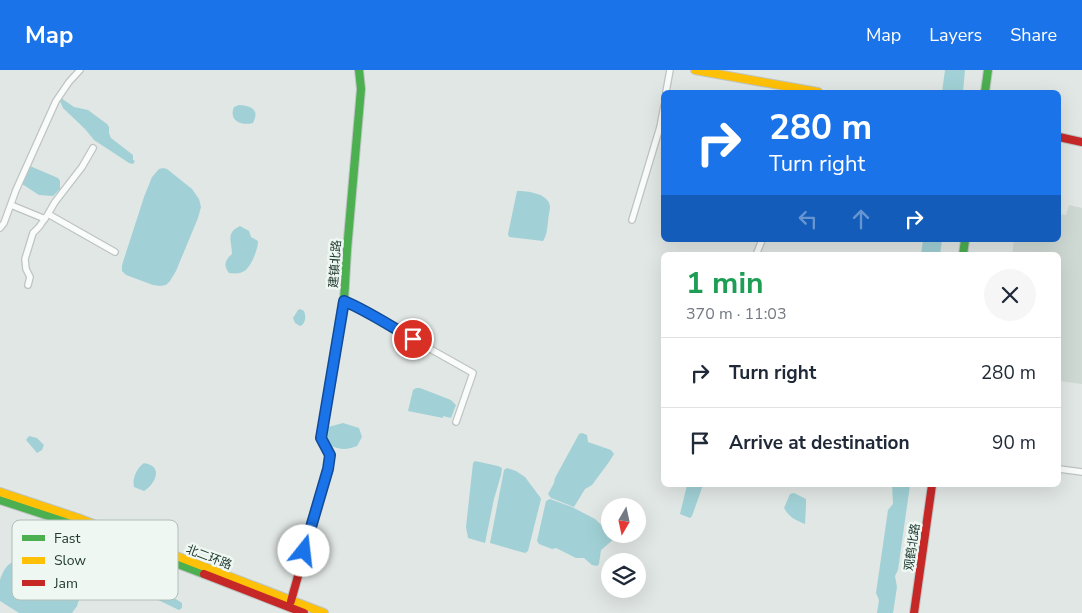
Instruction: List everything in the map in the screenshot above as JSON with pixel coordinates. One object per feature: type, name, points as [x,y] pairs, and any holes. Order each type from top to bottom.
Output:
[{"type":"street","points":[[0,228],[56,102],[68,82],[80,70]]},
{"type":"street","name":"建镇北路","points":[[290,607],[328,469],[330,455],[321,438],[344,301],[361,88],[359,70]]},
{"type":"street","points":[[666,90],[670,70]]},
{"type":"street","points":[[695,70],[793,90]]},
{"type":"street","points":[[985,90],[988,70]]},
{"type":"street","points":[[632,220],[661,122]]},
{"type":"street","points":[[1061,137],[1081,140]]},
{"type":"street","points":[[28,285],[30,277],[26,269],[25,259],[33,233],[94,148]]},
{"type":"street","points":[[11,205],[47,216],[116,252]]},
{"type":"street","points":[[344,301],[473,373],[456,422]]},
{"type":"street","points":[[1061,468],[1082,472]]},
{"type":"street","name":"观鹤北路","points":[[914,613],[932,487]]},
{"type":"street","name":"北二环路","points":[[0,492],[83,520]]},
{"type":"street","name":"北二环路","points":[[0,500],[61,520]]},
{"type":"street","name":"北二环路","points":[[178,560],[304,613]]},
{"type":"street","name":"北二环路","points":[[178,564],[290,607],[324,613]]},
{"type":"shaded area","points":[[1069,205],[1082,208],[1082,384],[1061,381],[1061,252],[1012,252],[1014,242],[1061,242],[1061,214],[1066,215]]},
{"type":"water","points":[[945,70],[965,70],[963,90],[942,90]]},
{"type":"water","points":[[61,98],[74,107],[88,110],[107,124],[111,138],[133,155],[133,160],[135,161],[133,164],[94,140],[63,108],[60,101]]},
{"type":"water","points":[[239,105],[251,107],[255,111],[253,123],[245,124],[234,119],[234,107]]},
{"type":"water","points":[[30,166],[58,178],[60,189],[53,196],[39,195],[22,184]]},
{"type":"water","points":[[159,169],[167,169],[192,189],[199,199],[201,207],[176,271],[166,285],[160,286],[126,275],[122,271],[122,265],[152,177]]},
{"type":"water","points":[[517,191],[536,194],[545,198],[548,202],[550,208],[547,230],[543,241],[509,237]]},
{"type":"water","points":[[240,226],[249,231],[251,237],[258,241],[257,247],[252,262],[245,271],[229,273],[225,265],[232,254],[231,235]]},
{"type":"water","points":[[923,242],[942,242],[940,252],[921,252]]},
{"type":"water","points":[[300,309],[304,311],[305,317],[303,324],[300,326],[295,323],[293,318]]},
{"type":"water","points":[[416,388],[451,400],[456,405],[451,418],[408,411],[413,390]]},
{"type":"water","points":[[343,423],[359,428],[362,437],[357,446],[344,449],[331,446],[327,437],[328,427]]},
{"type":"water","points":[[579,434],[587,435],[588,442],[611,450],[614,454],[592,485],[585,489],[574,507],[551,498],[548,494]]},
{"type":"water","points":[[29,436],[37,438],[44,445],[42,450],[37,453],[26,440]]},
{"type":"water","points":[[475,461],[502,468],[485,543],[468,538],[466,527],[473,463]]},
{"type":"water","points":[[144,463],[155,469],[156,475],[153,482],[144,491],[134,487],[134,480],[139,468]]},
{"type":"water","points":[[507,468],[525,477],[541,499],[528,551],[525,553],[490,543],[504,470]]},
{"type":"water","points":[[687,487],[702,487],[692,516],[690,518],[680,514]]},
{"type":"water","points":[[892,487],[910,487],[898,570],[895,576],[897,587],[893,613],[877,613],[879,600],[876,593],[888,510],[893,504]]},
{"type":"water","points":[[794,493],[806,499],[805,524],[793,518],[784,508],[790,494]]},
{"type":"water","points":[[550,499],[572,507],[595,519],[601,525],[601,543],[609,543],[601,550],[597,566],[592,565],[584,558],[576,558],[556,548],[552,549],[539,544],[537,541],[546,501]]},
{"type":"water","points":[[11,563],[12,600],[79,600],[72,613],[19,613],[0,601],[0,580],[3,571]]},
{"type":"water","points":[[158,600],[177,600],[182,603],[182,608],[179,610]]},
{"type":"traffic: fast","points":[[340,326],[344,301],[361,89],[359,70]]},
{"type":"traffic: fast","points":[[985,90],[988,70]]},
{"type":"traffic: fast","points":[[963,252],[965,242]]},
{"type":"traffic: fast","points":[[0,500],[61,520]]},
{"type":"traffic: fast","points":[[178,564],[204,574]]},
{"type":"traffic: slow","points":[[695,70],[807,90]]},
{"type":"traffic: slow","points":[[0,492],[83,520]]},
{"type":"traffic: slow","points":[[178,557],[324,613]]},
{"type":"traffic: jam","points":[[1061,137],[1082,142]]},
{"type":"traffic: jam","points":[[291,601],[328,469],[330,455],[321,438],[340,326]]},
{"type":"traffic: jam","points":[[914,613],[932,487]]},
{"type":"traffic: jam","points":[[204,574],[304,613]]},
{"type":"route","points":[[304,551],[328,469],[330,455],[321,438],[344,301],[413,339]]}]
